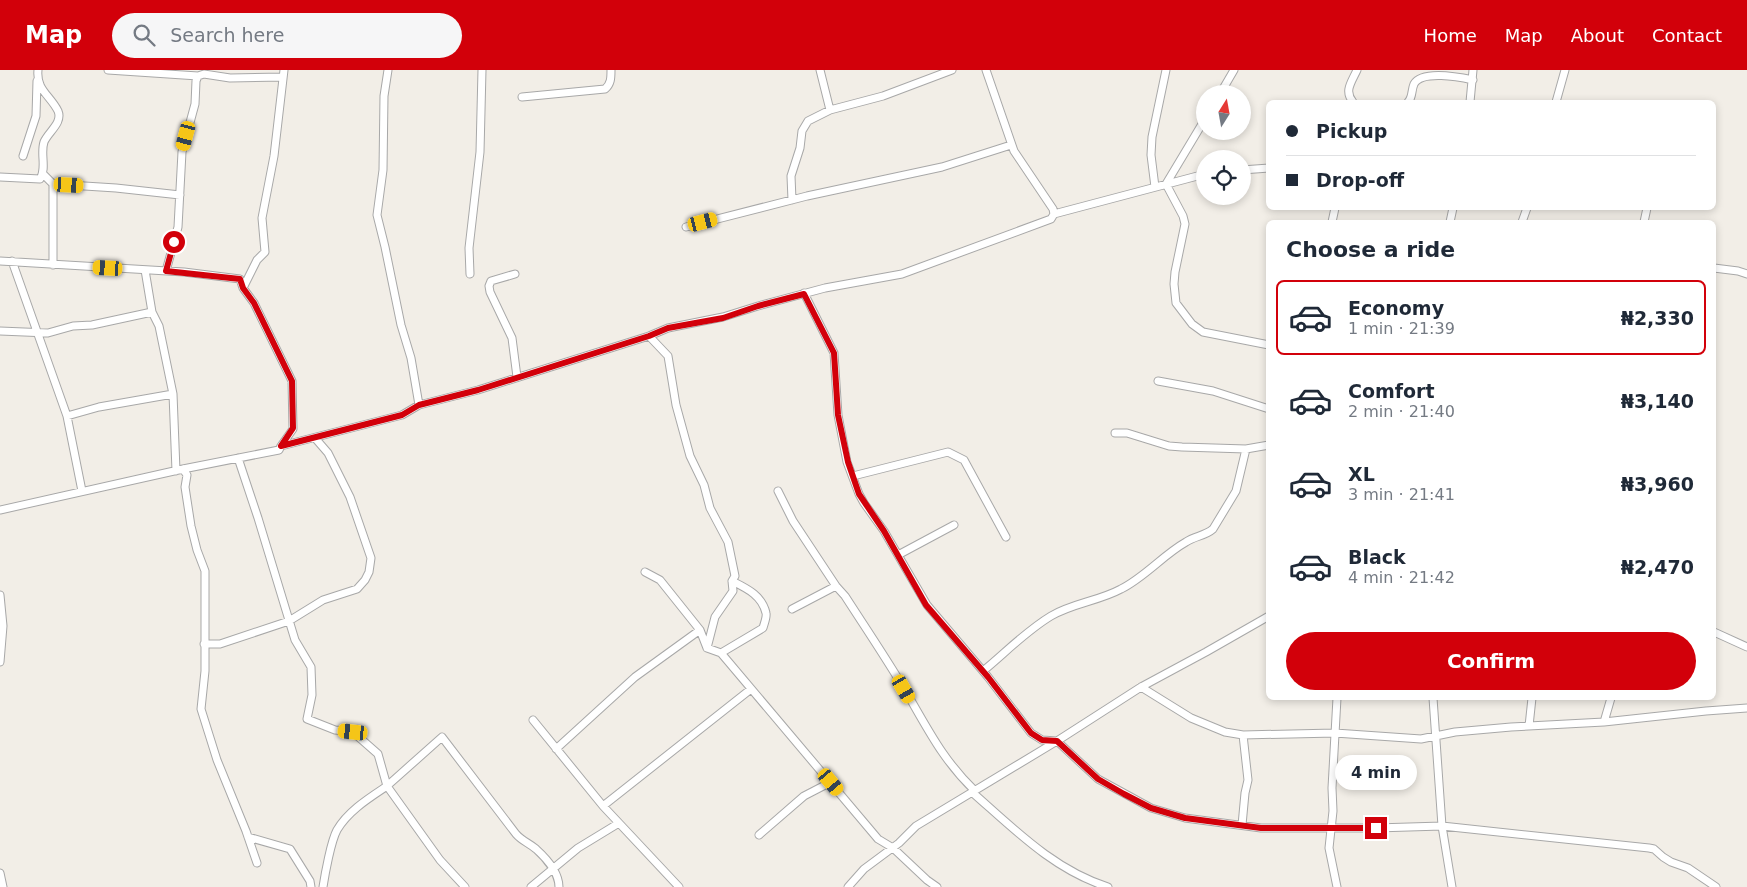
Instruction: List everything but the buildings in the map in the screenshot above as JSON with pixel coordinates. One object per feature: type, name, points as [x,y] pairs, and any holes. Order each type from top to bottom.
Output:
[{"type":"street","points":[[24,156],[36,116],[38,70]]},
{"type":"street","points":[[108,70],[198,76],[204,74],[230,78],[284,73],[274,156],[262,218],[266,252],[257,260],[243,288]]},
{"type":"street","points":[[388,70],[384,96],[384,170],[377,215],[401,325],[411,358],[419,405]]},
{"type":"street","points":[[470,274],[469,248],[480,152],[482,70]]},
{"type":"street","points":[[522,97],[605,89],[609,86],[611,80],[611,70]]},
{"type":"street","points":[[820,70],[830,110]]},
{"type":"street","points":[[792,200],[790,176],[800,148],[802,131],[808,121],[830,110],[883,96],[952,70]]},
{"type":"street","points":[[986,70],[1011,145],[1053,209],[1054,214]]},
{"type":"street","points":[[1155,187],[1151,155],[1152,137],[1166,70]]},
{"type":"street","points":[[1225,85],[1234,70]]},
{"type":"street","points":[[1351,100],[1348,96],[1348,89],[1357,70]]},
{"type":"street","points":[[1470,100],[1473,70]]},
{"type":"street","points":[[1557,100],[1565,70]]},
{"type":"street","points":[[1410,100],[1414,84],[1423,76],[1442,75],[1473,80]]},
{"type":"street","points":[[166,271],[178,227],[182,152],[195,104],[198,76]]},
{"type":"street","points":[[0,177],[40,179],[43,174],[43,143],[57,123],[59,116],[58,111],[40,86],[37,78]]},
{"type":"street","points":[[1166,184],[1196,134]]},
{"type":"street","points":[[686,227],[792,200],[942,167],[1011,145]]},
{"type":"street","points":[[1251,169],[1266,168]]},
{"type":"street","points":[[43,174],[53,184],[180,195]]},
{"type":"street","points":[[281,446],[402,415],[419,405],[478,390],[649,336],[668,328],[723,318],[758,306],[825,288],[902,274],[1051,219],[1054,214],[1196,176]]},
{"type":"street","points":[[53,184],[53,265]]},
{"type":"street","points":[[1166,184],[1183,216],[1185,224],[1174,272],[1176,303],[1192,324],[1203,332],[1266,345]]},
{"type":"street","points":[[0,261],[166,271],[240,279],[243,288],[254,303],[292,381],[293,428],[279,450],[0,510]]},
{"type":"street","points":[[12,261],[67,416],[82,491]]},
{"type":"street","points":[[1716,268],[1747,274]]},
{"type":"street","points":[[145,270],[152,312],[159,326],[173,394],[179,470]]},
{"type":"street","points":[[515,274],[491,281],[490,292],[512,338],[517,377]]},
{"type":"street","points":[[804,294],[834,353],[838,415],[848,462],[864,503],[884,531],[926,605],[983,672],[1031,733],[1042,740],[1057,741],[1098,779],[1151,808],[1185,818],[1261,828],[1442,826],[1650,848],[1670,862],[1688,868],[1716,887]]},
{"type":"street","points":[[0,331],[48,333],[73,326],[92,325],[152,312]]},
{"type":"street","points":[[649,336],[668,356],[676,405],[690,456],[704,485],[710,508],[728,542],[734,576],[732,581],[733,591],[715,617],[707,648]]},
{"type":"street","points":[[1158,381],[1213,391],[1266,408]]},
{"type":"street","points":[[67,416],[99,407],[173,394]]},
{"type":"street","points":[[1115,433],[1127,433],[1176,447],[1246,449],[1266,446]]},
{"type":"street","points":[[204,644],[220,644],[289,621],[323,600],[357,589],[362,585],[369,572],[371,558],[350,497],[328,453],[315,438]]},
{"type":"street","points":[[983,672],[1050,616],[1070,606],[1122,589],[1186,542],[1208,534],[1236,491],[1246,449]]},
{"type":"street","points":[[853,476],[948,452],[964,460],[969,467],[1006,537]]},
{"type":"street","points":[[238,458],[295,640],[310,667],[312,696],[307,719],[335,730],[353,732],[378,754],[386,786],[440,860],[466,887]]},
{"type":"street","points":[[179,470],[187,475],[185,487],[191,526],[205,571],[205,671],[201,709],[217,760],[257,863]]},
{"type":"street","points":[[778,491],[793,521],[836,586],[845,596],[951,766],[974,792],[1036,848],[1068,871],[1090,882],[1108,887]]},
{"type":"street","points":[[898,555],[954,525]]},
{"type":"street","points":[[645,572],[660,580],[700,630],[707,648],[721,653],[878,839],[893,848],[937,887]]},
{"type":"street","points":[[721,653],[763,628],[766,614],[760,600],[751,590],[732,581]]},
{"type":"street","points":[[792,609],[836,586]]},
{"type":"street","points":[[0,595],[3,626],[0,662]]},
{"type":"street","points":[[848,887],[864,869],[893,848],[916,826],[1057,741],[1141,687],[1266,618]]},
{"type":"street","points":[[556,749],[635,677],[700,630]]},
{"type":"street","points":[[1716,633],[1747,647]]},
{"type":"street","points":[[1141,687],[1192,718],[1226,732],[1243,734],[1335,733],[1421,739],[1456,732],[1604,722],[1747,708]]},
{"type":"street","points":[[603,806],[751,689]]},
{"type":"street","points":[[1337,700],[1332,788],[1333,811],[1329,848],[1337,887]]},
{"type":"street","points":[[1433,700],[1442,826],[1452,887]]},
{"type":"street","points":[[1529,726],[1532,700]]},
{"type":"street","points":[[1604,722],[1610,700]]},
{"type":"street","points":[[533,720],[603,806],[679,887]]},
{"type":"street","points":[[1242,825],[1248,780],[1243,734]]},
{"type":"street","points":[[322,887],[337,831],[356,809],[442,738],[516,834],[523,842],[537,850],[553,870],[559,879],[560,887]]},
{"type":"street","points":[[759,835],[804,796],[831,782]]},
{"type":"street","points":[[530,887],[578,848],[619,823]]},
{"type":"street","points":[[248,837],[290,849],[310,881],[311,887]]},
{"type":"street","points":[[0,874],[2,887]]},
{"type":"route","points":[[174,242],[166,271],[240,279],[243,288],[254,303],[274,348],[292,381],[293,428],[281,446],[402,415],[419,405],[478,390],[649,336],[668,328],[723,318],[758,306],[804,294],[834,353],[838,415],[848,462],[859,494],[884,531],[926,605],[988,677],[1031,733],[1042,740],[1057,741],[1098,779],[1124,794],[1151,808],[1185,818],[1261,828],[1376,828]]}]
